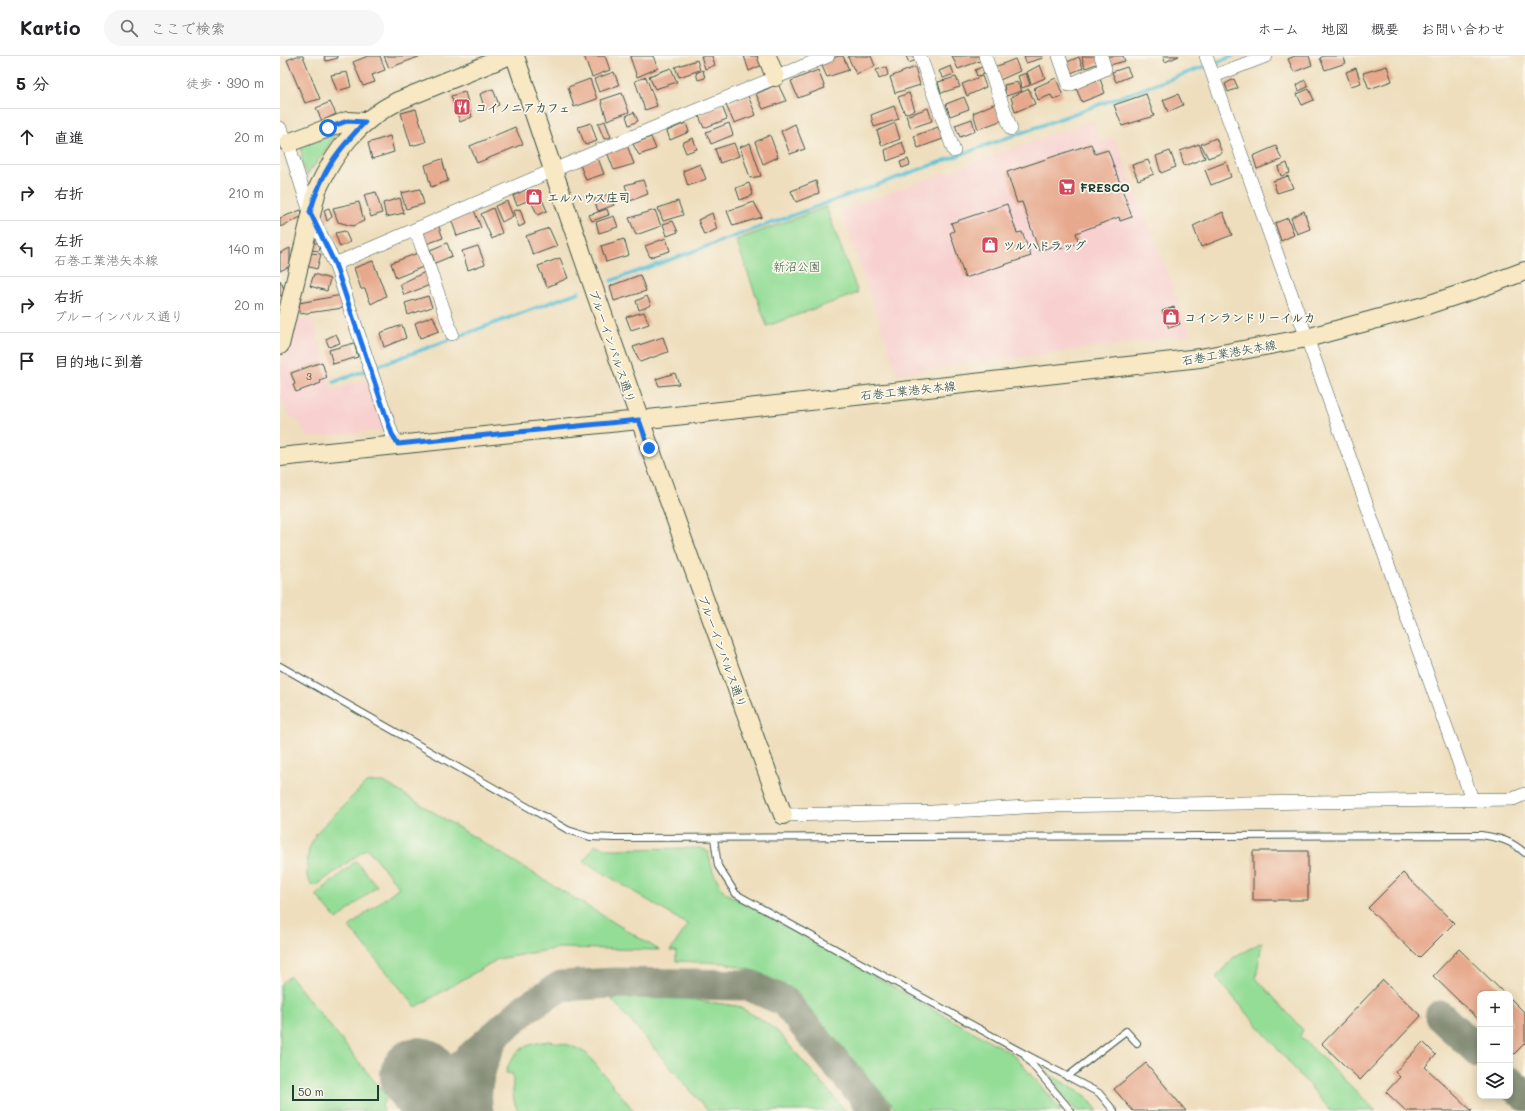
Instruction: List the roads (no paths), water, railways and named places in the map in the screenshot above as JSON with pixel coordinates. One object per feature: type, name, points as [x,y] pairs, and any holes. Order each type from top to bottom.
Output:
[{"type":"street","points":[[280,345],[293,293],[310,212],[317,190],[326,170],[343,145],[365,122],[380,110],[398,101],[508,56]]},
{"type":"street","name":"ブルーインパルス通り","points":[[515,56],[639,420],[782,816]]},
{"type":"street","points":[[768,56],[775,77]]},
{"type":"street","points":[[335,264],[775,77],[828,56]]},
{"type":"street","points":[[920,56],[954,151]]},
{"type":"street","points":[[985,56],[1011,129]]},
{"type":"street","points":[[1059,56],[1069,85],[1105,69],[1101,56]]},
{"type":"street","points":[[1266,56],[1210,65],[1472,799]]},
{"type":"street","points":[[365,122],[347,121],[284,135],[310,212],[335,264],[392,434],[398,444]]},
{"type":"street","points":[[416,230],[452,334]]},
{"type":"street","name":"石巻工業港矢本線","points":[[280,457],[639,420],[1200,358],[1307,338],[1424,306],[1525,271]]},
{"type":"street","points":[[782,816],[932,812],[1045,806],[1513,799],[1525,794]]},
{"type":"lane","points":[[280,666],[568,830],[590,837],[714,838],[1481,835],[1500,838],[1516,846],[1525,853]]},
{"type":"lane","points":[[714,838],[718,866],[736,894],[1022,1053],[1099,1093],[1114,1111]]},
{"type":"lane","points":[[1067,1077],[1126,1030],[1137,1043]]},
{"type":"lane","points":[[1022,1053],[1072,1111]]},
{"type":"waterway","points":[[1212,64],[1233,56]]},
{"type":"waterway","points":[[611,281],[1206,66]]},
{"type":"waterway","points":[[334,382],[579,292]]},
{"type":"place","name":"コイノニアカフェ","points":[[462,107]]},
{"type":"place","name":"FRESCO","points":[[1067,187]]},
{"type":"place","name":"エルハウス庄司","points":[[534,197]]},
{"type":"place","name":"ツルハドラッグ","points":[[990,245]]},
{"type":"place","name":"コインランドリーイルカ","points":[[1171,317]]},
{"type":"park label","name":"新沼公園","points":[[797,266]]}]
